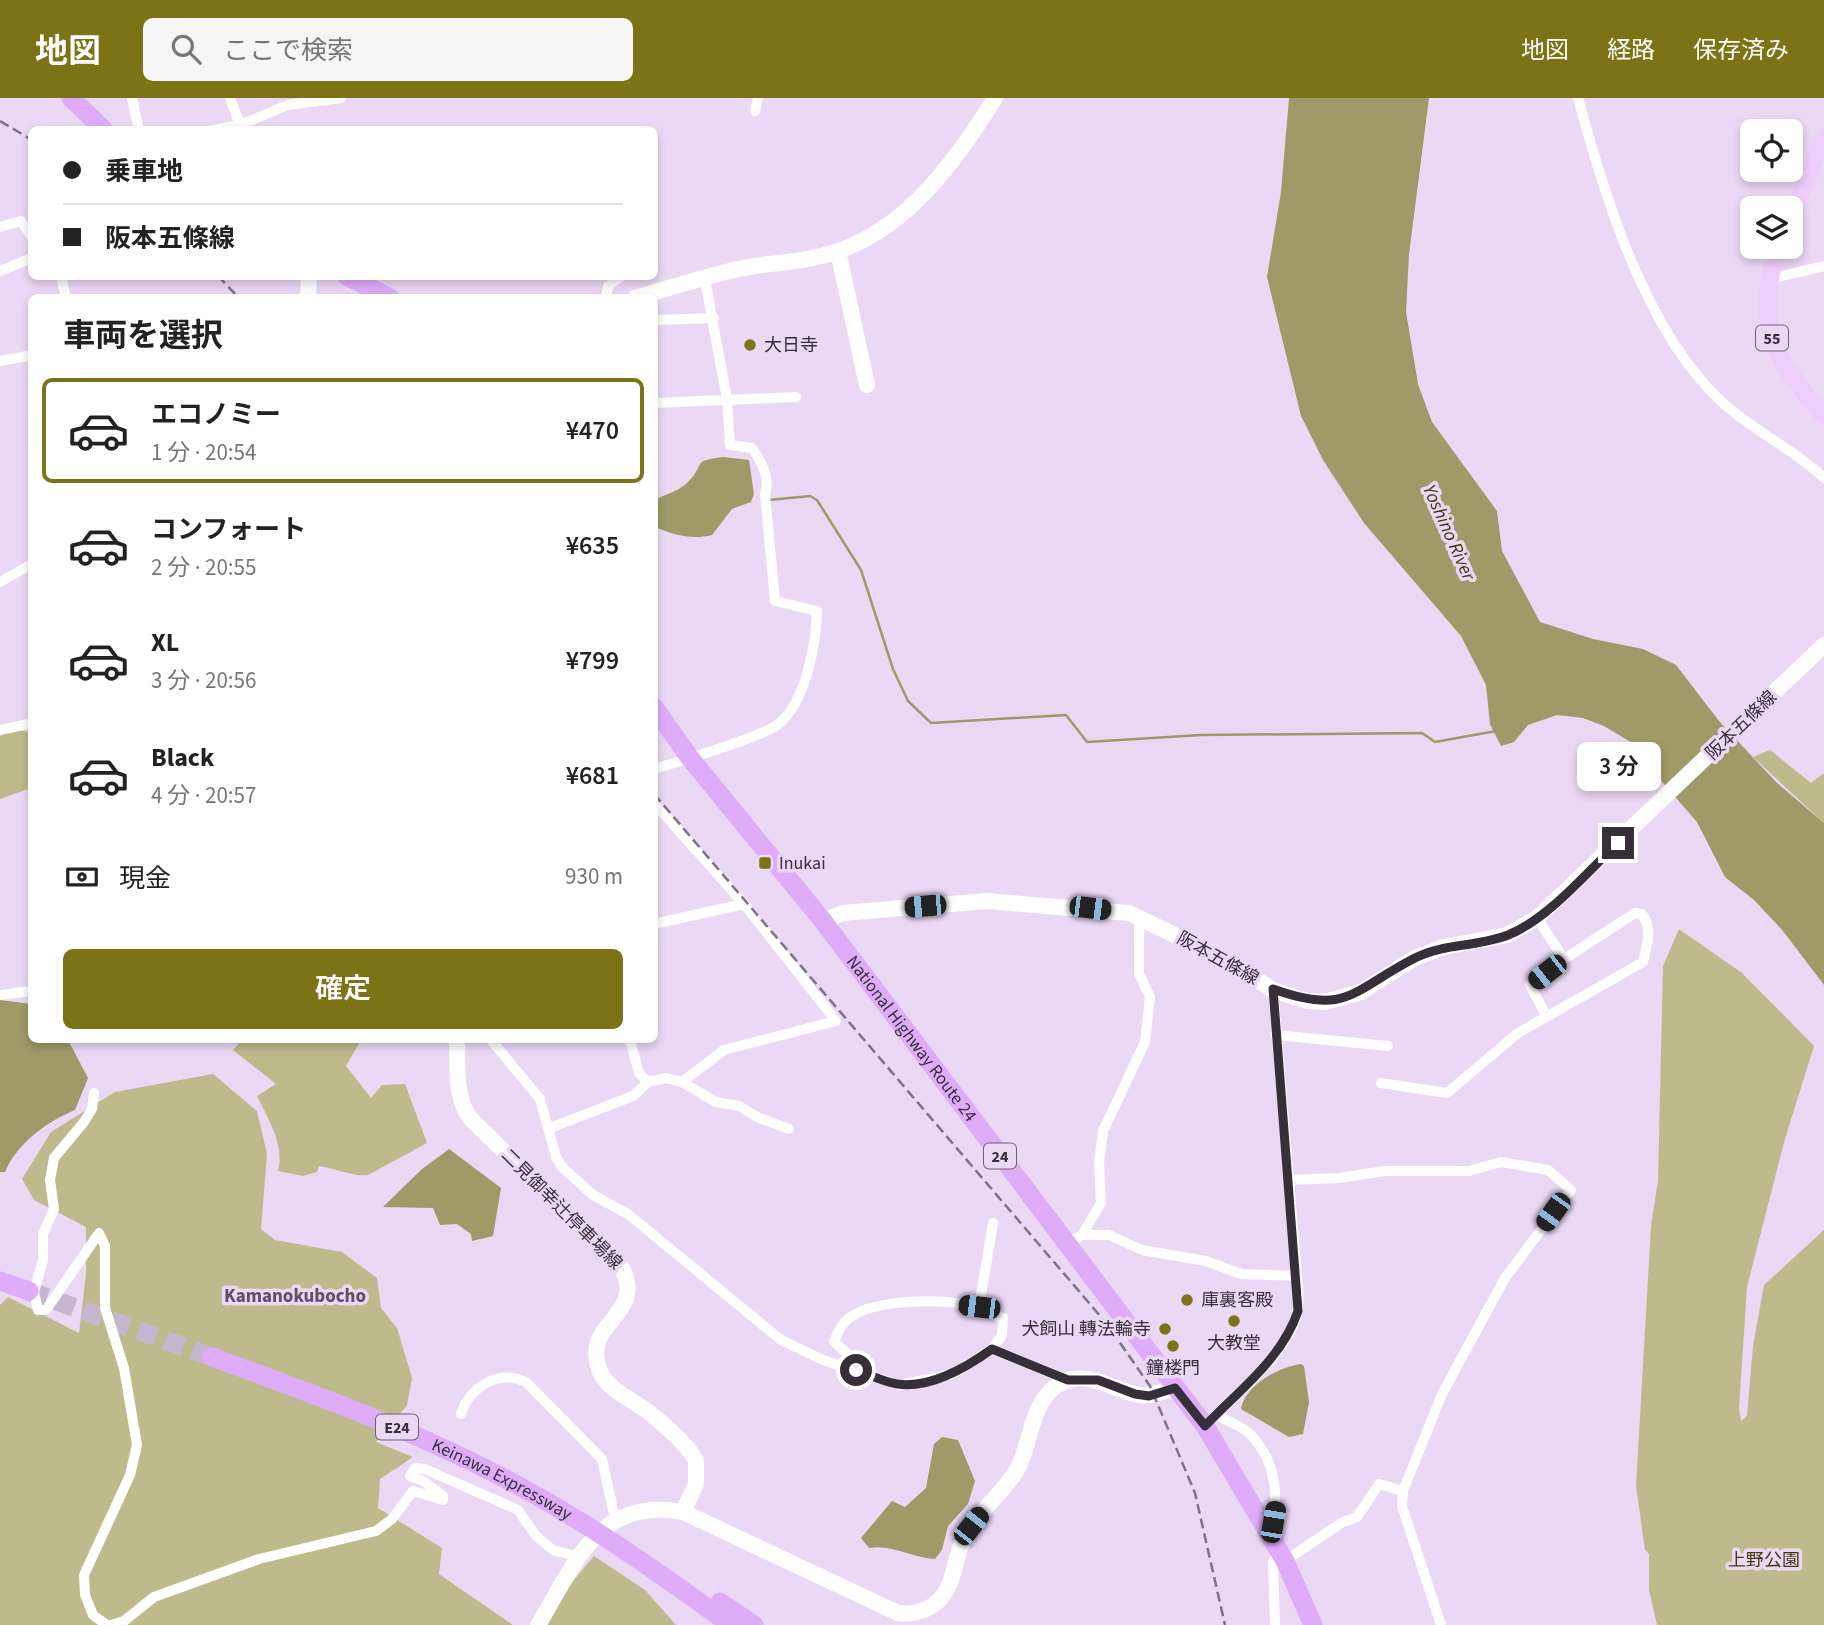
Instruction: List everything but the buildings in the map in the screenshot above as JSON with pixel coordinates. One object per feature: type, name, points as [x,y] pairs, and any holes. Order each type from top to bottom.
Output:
[{"type":"highway","points":[[71,98],[100,126]]},
{"type":"highway","points":[[355,280],[382,294]]},
{"type":"highway","name":"National Highway Route 24","points":[[658,714],[690,758],[1074,1239],[1175,1388],[1210,1420],[1278,1548],[1313,1625]]},
{"type":"highway","points":[[0,1281],[29,1292]]},
{"type":"highway","name":"Keinawa Expressway","points":[[212,1357],[422,1438],[518,1485],[742,1622]]},
{"type":"highway","points":[[579,1522],[612,1536],[742,1622]]},
{"type":"highway","points":[[639,1559],[650,1578],[710,1625]]},
{"type":"main road","points":[[651,294],[737,269],[805,260],[838,251],[881,228],[933,184],[967,143],[995,98]]},
{"type":"main road","points":[[1800,196],[1824,138]]},
{"type":"main road","points":[[838,251],[867,385]]},
{"type":"main road","name":"55","points":[[1775,259],[1765,300],[1777,356],[1802,392],[1824,415]]},
{"type":"main road","name":"阪本五條線","points":[[823,922],[842,913],[987,901],[1129,913],[1233,963],[1273,989],[1307,1001],[1325,1002],[1361,992],[1415,958],[1444,947],[1507,935],[1537,918],[1659,805],[1824,645]]},
{"type":"main road","name":"二見御幸辻停車場線","points":[[457,1043],[461,1106],[622,1268],[628,1279],[628,1296],[601,1336],[598,1368],[609,1384],[659,1420],[691,1453],[698,1476],[683,1512]]},
{"type":"main road","points":[[538,1625],[593,1537],[615,1519],[654,1509],[683,1512],[898,1613],[915,1613],[931,1606],[948,1587],[971,1526],[1018,1468],[1043,1401],[1052,1389],[1068,1380],[1098,1380],[1142,1396],[1175,1388]]},
{"type":"street","points":[[132,98],[138,126]]},
{"type":"street","points":[[230,98],[241,126]]},
{"type":"street","points":[[243,126],[288,105],[341,98]]},
{"type":"street","points":[[755,111],[758,98]]},
{"type":"street","points":[[1578,98],[1613,211],[1645,288],[1681,356],[1721,402],[1824,478]]},
{"type":"street","points":[[0,227],[21,221],[28,231]]},
{"type":"street","points":[[1776,259],[1773,278],[1824,266]]},
{"type":"street","points":[[0,271],[28,260]]},
{"type":"street","points":[[607,294],[608,286],[616,280]]},
{"type":"street","points":[[658,768],[690,758],[782,721],[800,691],[811,663],[817,611],[775,601],[766,499],[768,485],[752,448],[730,445],[727,399],[705,280]]},
{"type":"street","points":[[658,320],[714,318]]},
{"type":"street","points":[[0,361],[28,356]]},
{"type":"street","points":[[658,403],[796,397]]},
{"type":"street","points":[[1,579],[28,566]]},
{"type":"street","points":[[0,730],[28,724]]},
{"type":"street","points":[[658,807],[744,904],[836,1021],[724,1050],[682,1082]]},
{"type":"street","points":[[658,922],[744,904]]},
{"type":"street","points":[[1381,1083],[1447,1093],[1494,1051],[1546,1015],[1643,962],[1648,922],[1642,914],[1635,913],[1564,959],[1530,985],[1546,1015]]},
{"type":"street","points":[[1074,1239],[1101,1203],[1099,1162],[1102,1131],[1145,1042],[1150,996],[1139,974],[1139,917]]},
{"type":"street","points":[[1537,918],[1564,959]]},
{"type":"street","points":[[1273,989],[1298,1311],[1292,1330],[1277,1353],[1210,1420],[1249,1433],[1272,1468],[1278,1548],[1273,1562],[1275,1625]]},
{"type":"street","points":[[0,995],[28,992]]},
{"type":"street","points":[[1275,1035],[1388,1046]]},
{"type":"street","points":[[493,1043],[540,1099],[556,1157],[562,1167],[593,1195],[628,1214],[781,1340],[822,1360],[899,1385],[962,1370],[992,1349],[1002,1335],[1003,1318],[979,1307],[932,1301],[892,1304],[856,1314],[847,1319],[834,1342],[853,1358],[856,1370]]},
{"type":"street","points":[[631,1043],[639,1073],[648,1082]]},
{"type":"street","points":[[550,1128],[632,1096],[648,1082],[666,1079],[682,1082],[716,1102],[739,1106],[757,1117],[789,1129]]},
{"type":"street","points":[[94,1093],[92,1109],[54,1158],[51,1180],[54,1209],[43,1234],[43,1261],[34,1292],[38,1310],[46,1310],[99,1233],[105,1246],[105,1308],[124,1368],[137,1446],[130,1475],[84,1575],[85,1595],[93,1615],[109,1625],[124,1621],[154,1597],[259,1559],[376,1531],[392,1519],[413,1491],[443,1500],[443,1496],[423,1481],[410,1476],[415,1468],[425,1469],[518,1510],[536,1536],[553,1550],[579,1557]]},
{"type":"street","points":[[1289,1180],[1339,1178],[1385,1171],[1469,1171],[1501,1162],[1548,1170],[1571,1191],[1505,1278],[1442,1394],[1403,1491],[1402,1506],[1441,1625]]},
{"type":"street","points":[[979,1307],[993,1223]]},
{"type":"street","points":[[1074,1239],[1109,1235],[1142,1250],[1206,1261],[1241,1274],[1297,1276]]},
{"type":"street","points":[[992,1349],[1068,1380]]},
{"type":"street","points":[[461,1413],[480,1385],[515,1376],[527,1383],[602,1459],[615,1519]]},
{"type":"street","points":[[1278,1548],[1357,1517],[1379,1484],[1403,1491]]},
{"type":"green space","points":[[12,730],[28,732],[28,789],[0,799],[0,736]]},
{"type":"green space","points":[[1770,750],[1811,783],[1824,773],[1824,823],[1753,757]]},
{"type":"green space","name":"上野公園","points":[[1679,929],[1742,973],[1814,1046],[1784,1142],[1747,1287],[1739,1408],[1741,1421],[1747,1416],[1753,1346],[1764,1285],[1824,1230],[1824,1625],[1657,1625],[1649,1590],[1649,1554],[1645,1550],[1636,1486],[1651,1226],[1658,1181],[1663,966]]},
{"type":"green space","points":[[239,1043],[359,1043],[346,1066],[371,1098],[382,1085],[405,1084],[427,1143],[368,1175],[356,1175],[319,1166],[317,1172],[303,1176],[278,1171],[280,1161],[277,1142],[257,1096],[276,1084],[233,1050]]},
{"type":"green space","points":[[213,1074],[257,1111],[267,1154],[261,1229],[275,1240],[342,1252],[377,1278],[381,1308],[397,1328],[412,1378],[407,1405],[376,1442],[413,1457],[380,1479],[378,1508],[442,1548],[439,1574],[513,1625],[0,1625],[0,1305],[8,1297],[79,1333],[86,1274],[86,1227],[34,1200],[22,1179],[51,1132],[115,1092]]},
{"type":"green space","points":[[594,1556],[645,1590],[676,1625],[542,1625],[554,1604]]},
{"type":"water","name":"Yoshino River","points":[[1289,98],[1429,98],[1409,254],[1406,312],[1418,384],[1432,422],[1497,511],[1502,551],[1540,622],[1593,639],[1643,649],[1676,665],[1719,721],[1776,782],[1824,823],[1824,985],[1783,931],[1754,900],[1725,877],[1697,822],[1663,783],[1639,747],[1604,726],[1583,718],[1557,715],[1528,725],[1514,742],[1501,746],[1490,724],[1486,685],[1461,636],[1364,523],[1323,460],[1301,416],[1267,277],[1281,192]]},
{"type":"water","points":[[723,457],[749,460],[754,494],[751,502],[732,509],[712,535],[683,536],[658,528],[658,499],[686,484],[700,464]]},
{"type":"water","points":[[0,1000],[28,1004],[28,1043],[70,1043],[88,1078],[75,1110],[34,1134],[10,1161],[5,1172],[0,1172]]},
{"type":"water","points":[[449,1149],[501,1188],[493,1236],[472,1241],[471,1234],[457,1224],[440,1225],[433,1208],[383,1207],[422,1169]]},
{"type":"water","points":[[1301,1364],[1304,1366],[1309,1402],[1303,1434],[1289,1437],[1241,1409],[1249,1392],[1264,1379],[1273,1373]]},
{"type":"water","points":[[942,1437],[958,1440],[975,1481],[968,1504],[948,1526],[942,1550],[935,1559],[886,1548],[869,1548],[861,1538],[892,1501],[905,1507],[926,1488],[934,1444]]},
{"type":"waterway","points":[[769,500],[810,496],[817,500],[861,570],[893,669],[908,701],[931,723],[1066,715],[1087,742],[1201,735],[1422,733],[1435,742],[1496,731]]},
{"type":"tunnel","points":[[29,1291],[212,1357]]},
{"type":"railway","points":[[0,121],[28,138]]},
{"type":"railway","points":[[222,280],[235,294]]},
{"type":"railway","points":[[658,799],[1107,1324],[1150,1386],[1195,1493],[1225,1625]]},
{"type":"place","name":"大日寺","points":[[750,345]]},
{"type":"place","name":"Inukai","points":[[765,863]]},
{"type":"place","name":"庫裏客殿","points":[[1187,1300]]},
{"type":"place","name":"大教堂","points":[[1234,1321]]},
{"type":"place","name":"犬飼山 轉法輪寺","points":[[1165,1329]]},
{"type":"place","name":"鐘楼門","points":[[1173,1346]]},
{"type":"district","name":"Kamanokubocho","points":[[295,1295]]},
{"type":"route","points":[[856,1370],[899,1385],[953,1374],[992,1349],[1068,1380],[1098,1380],[1142,1396],[1175,1388],[1205,1426],[1277,1353],[1292,1330],[1298,1311],[1273,989],[1307,1001],[1325,1002],[1361,992],[1415,958],[1444,947],[1507,935],[1537,918],[1618,843]]}]
